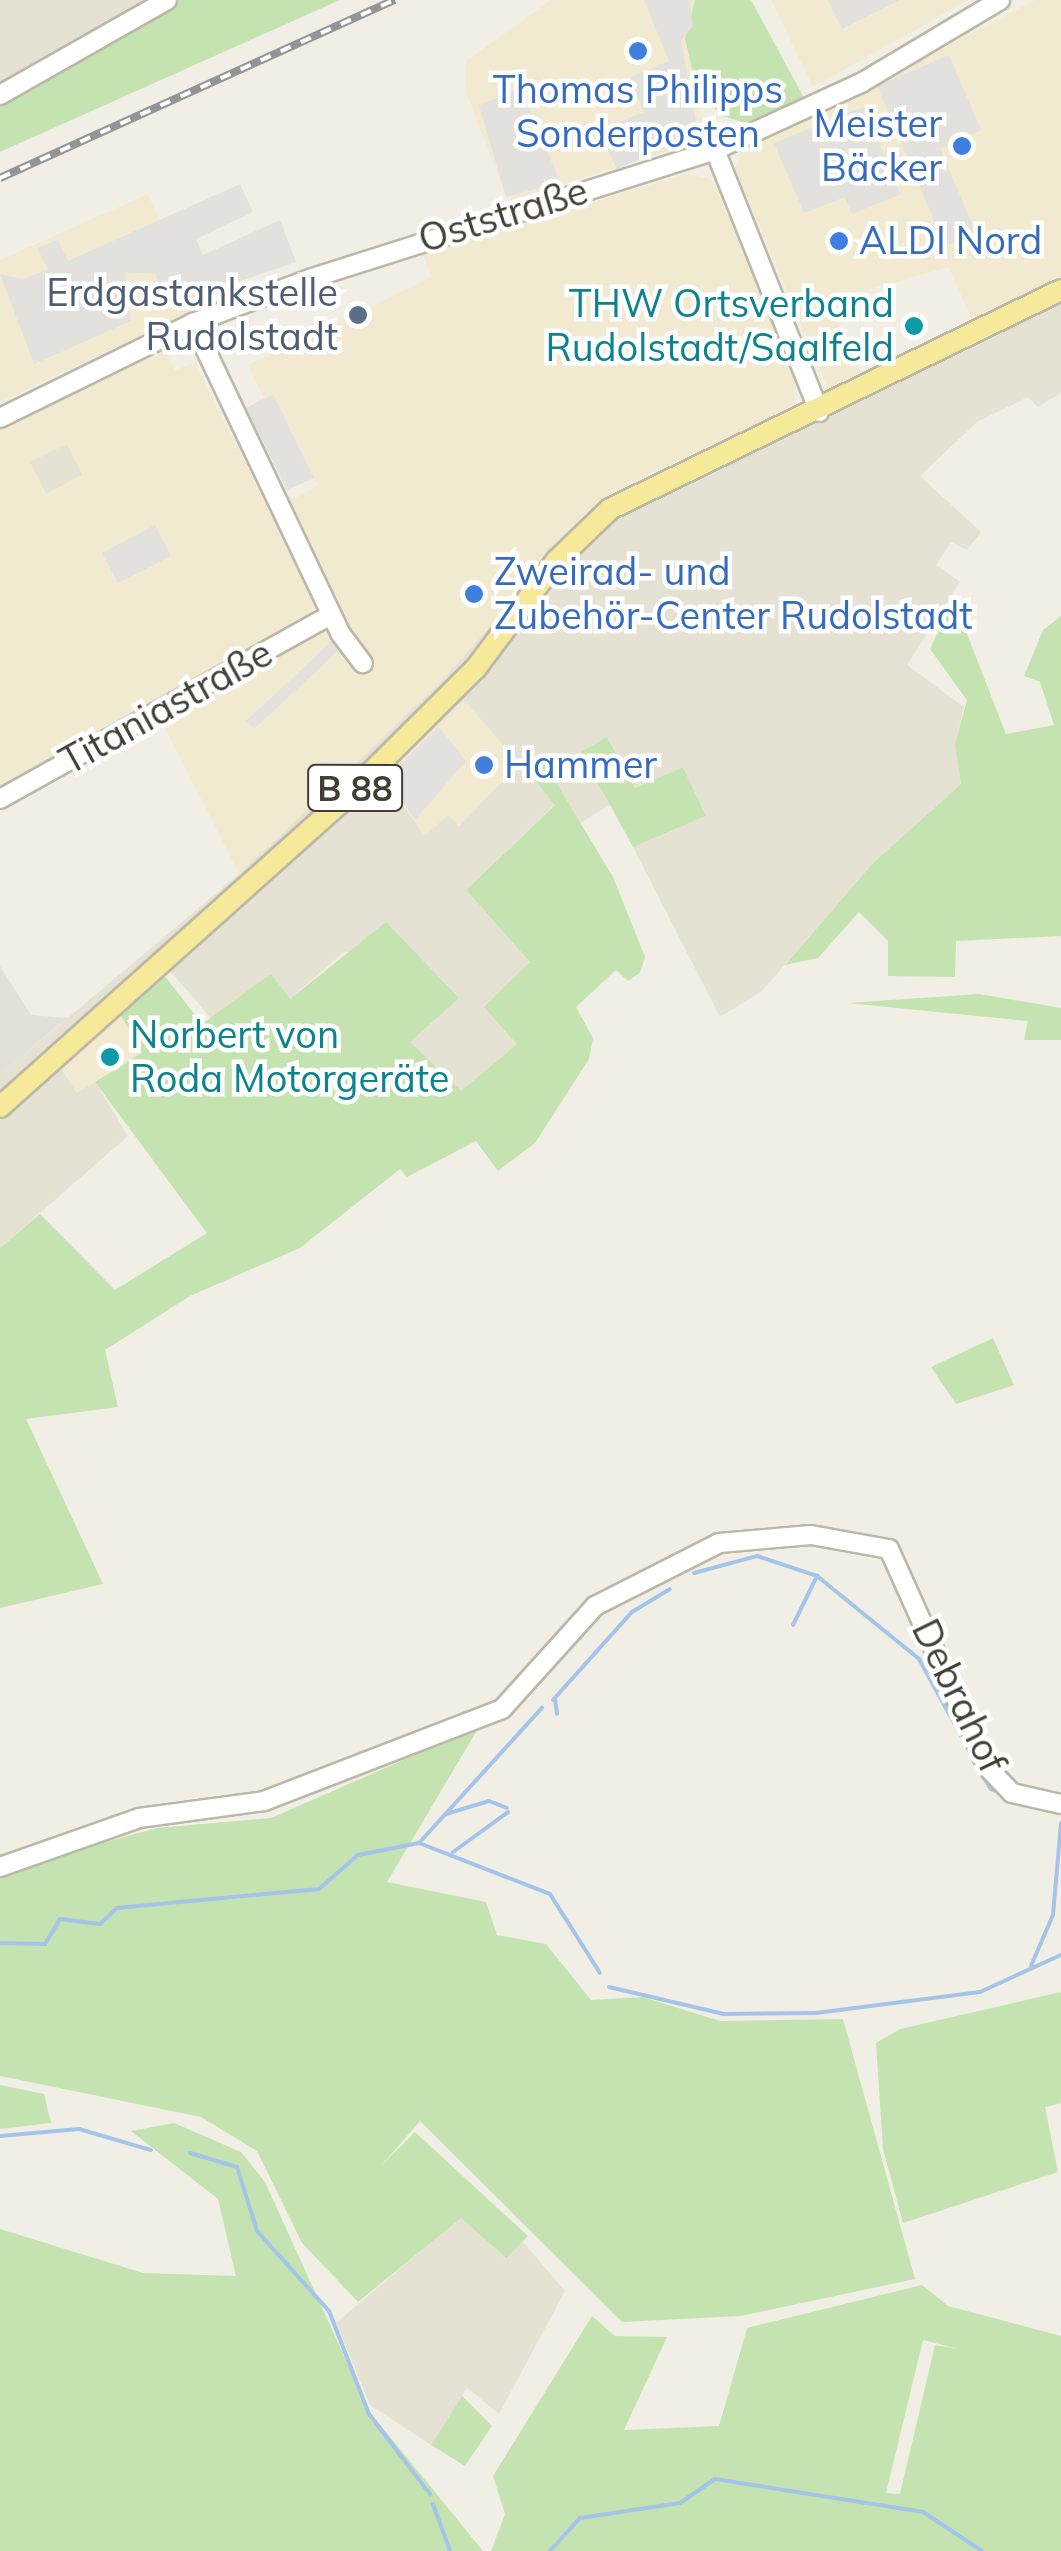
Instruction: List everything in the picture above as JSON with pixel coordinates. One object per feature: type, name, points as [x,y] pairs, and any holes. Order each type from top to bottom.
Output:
[{"type":"main road","name":"B 88","points":[[0,1106],[369,775],[476,668],[566,549],[610,509],[818,412],[1061,290]]},
{"type":"street","points":[[0,96],[167,0]]},
{"type":"street","name":"Oststraße","points":[[0,418],[193,323],[424,239],[715,150],[847,90],[1000,0]]},
{"type":"street","points":[[715,150],[818,412]]},
{"type":"street","points":[[193,323],[332,615],[363,663]]},
{"type":"street","name":"Titaniastraße","points":[[0,799],[332,615]]},
{"type":"street","name":"Debrahof","points":[[0,1867],[139,1818],[264,1800],[502,1709],[595,1606],[719,1543],[811,1535],[890,1549],[987,1766],[1012,1792],[1061,1804]]},
{"type":"shaded area","points":[[0,0],[150,0],[0,91]]},
{"type":"shaded area","points":[[551,0],[694,0],[703,140],[508,201],[466,92],[466,61]]},
{"type":"shaded area","points":[[644,0],[689,0],[693,26],[681,41],[698,134],[617,169],[599,130],[644,112],[630,77],[669,61]]},
{"type":"shaded area","points":[[771,0],[969,0],[813,87]]},
{"type":"shaded area","points":[[828,0],[900,0],[842,29]]},
{"type":"shaded area","points":[[1035,0],[1061,0],[1061,278],[973,323],[949,267],[829,301],[864,379],[830,394],[735,168],[743,152]]},
{"type":"shaded area","points":[[949,55],[981,130],[940,148],[976,233],[945,246],[877,86]]},
{"type":"shaded area","points":[[521,88],[560,182],[506,197],[479,105]]},
{"type":"shaded area","points":[[863,107],[901,194],[852,214],[845,197],[804,213],[774,143]]},
{"type":"shaded area","points":[[688,173],[712,180],[796,373],[794,411],[651,473],[594,509],[439,684],[239,874],[159,716],[340,615],[284,504],[318,486],[273,395],[264,398],[248,365],[432,277],[423,255]]},
{"type":"shaded area","points":[[240,184],[253,212],[196,239],[203,255],[280,220],[296,262],[170,305],[155,274],[125,272],[131,321],[34,364],[0,274],[23,279],[48,269],[37,248],[58,240],[68,261]]},
{"type":"shaded area","points":[[148,194],[198,308],[0,402],[0,260]]},
{"type":"shaded area","points":[[1061,278],[1061,393],[1038,407],[1028,397],[977,422],[920,476],[981,532],[967,550],[951,542],[936,565],[960,582],[907,665],[964,707],[955,744],[961,784],[873,863],[762,991],[720,1017],[633,847],[706,816],[683,767],[635,788],[608,738],[598,781],[610,805],[580,823],[545,764],[526,770],[555,804],[466,890],[530,962],[517,1044],[461,1092],[410,1042],[459,997],[345,951],[290,999],[213,1020],[169,970],[60,1067],[77,1092],[95,1082],[128,1136],[0,1248],[0,1075],[239,874],[439,684],[594,509]]},
{"type":"shaded area","points":[[165,351],[175,370],[195,362],[315,604],[305,623],[0,793],[0,429]],"holes":[[[67,444],[82,475],[46,494],[30,462]]]},
{"type":"shaded area","points":[[273,394],[314,478],[287,490],[246,408]]},
{"type":"shaded area","points":[[67,443],[83,475],[46,494],[30,462]]},
{"type":"shaded area","points":[[155,525],[171,556],[118,583],[102,553]]},
{"type":"shaded area","points":[[333,640],[341,648],[254,729],[246,721]]},
{"type":"shaded area","points":[[464,700],[520,764],[459,826],[448,815],[425,836],[383,778]]},
{"type":"shaded area","points":[[439,727],[466,761],[415,820],[386,779]]},
{"type":"shaded area","points":[[0,966],[31,1015],[67,1018],[0,1075]]},
{"type":"shaded area","points":[[120,1014],[143,1053],[77,1093],[60,1067]]},
{"type":"shaded area","points":[[461,2217],[505,2258],[522,2241],[565,2291],[499,2414],[467,2388],[431,2445],[370,2405],[336,2323]]},
{"type":"green space","points":[[179,0],[340,0],[0,152],[0,104]]},
{"type":"green space","points":[[695,0],[751,0],[804,98],[745,123],[723,116],[698,94],[685,39]]},
{"type":"green space","points":[[953,598],[1006,734],[1054,725],[1040,682],[1024,676],[1043,630],[1061,616],[1061,936],[956,941],[955,977],[888,976],[888,941],[859,912],[818,958],[785,965],[873,863],[961,784],[955,744],[967,700],[930,649]]},
{"type":"green space","points":[[607,737],[635,788],[683,767],[706,816],[633,847],[581,752]]},
{"type":"green space","points":[[545,764],[613,877],[645,957],[640,973],[628,981],[616,970],[576,1007],[593,1038],[589,1059],[535,1143],[498,1171],[476,1141],[407,1177],[400,1169],[300,1248],[190,1296],[105,1350],[118,1407],[26,1419],[103,1584],[0,1608],[0,1248],[40,1214],[115,1290],[207,1233],[95,1082],[142,1053],[120,1014],[164,975],[202,1024],[271,974],[290,999],[386,922],[459,998],[410,1042],[461,1091],[517,1044],[484,1007],[530,962],[466,890],[555,805],[526,769]]},
{"type":"green space","points":[[979,994],[1061,1008],[1061,1040],[1024,1040],[1028,1021],[847,1003]]},
{"type":"green space","points":[[993,1338],[1014,1385],[956,1404],[931,1367]]},
{"type":"green space","points":[[479,1727],[387,1882],[486,1902],[497,1935],[546,1944],[591,2000],[643,1997],[720,2021],[843,2019],[915,2279],[741,2316],[622,2322],[420,2121],[381,2166],[415,2132],[528,2236],[506,2258],[461,2218],[358,2302],[302,2243],[257,2151],[201,2117],[0,2076],[0,1854],[54,1856],[157,1828],[271,1818]]},
{"type":"green space","points":[[1061,1992],[1061,2103],[1045,2107],[1058,2172],[903,2223],[883,2149],[876,2043],[900,2029]]},
{"type":"green space","points":[[0,2085],[44,2094],[51,2123],[0,2129]]},
{"type":"green space","points":[[174,2123],[241,2152],[265,2182],[369,2411],[483,2551],[0,2551],[0,2229],[143,2273],[236,2276],[218,2199],[131,2131]]},
{"type":"green space","points":[[922,2285],[948,2306],[1061,2336],[1061,2551],[491,2551],[505,2514],[493,2476],[592,2316],[615,2336],[667,2337],[624,2430],[719,2426],[747,2328]],"holes":[[[923,2340],[958,2349],[935,2345],[900,2494],[886,2493]]]},
{"type":"green space","points":[[462,2396],[492,2426],[465,2466],[431,2445]]},
{"type":"waterway","points":[[694,1573],[757,1556],[817,1576],[919,1659],[976,1763]]},
{"type":"waterway","points":[[793,1625],[817,1576]]},
{"type":"waterway","points":[[553,1700],[632,1612],[670,1589]]},
{"type":"waterway","points":[[555,1699],[557,1714]]},
{"type":"waterway","points":[[0,1943],[45,1944],[60,1919],[100,1924],[117,1908],[319,1889],[358,1855],[419,1843],[542,1708]]},
{"type":"waterway","points":[[980,1771],[991,1789],[1025,1804]]},
{"type":"waterway","points":[[446,1814],[489,1801],[507,1808]]},
{"type":"waterway","points":[[453,1852],[508,1812]]},
{"type":"waterway","points":[[1031,1966],[1053,1915],[1061,1823]]},
{"type":"waterway","points":[[419,1843],[550,1894],[600,1973]]},
{"type":"waterway","points":[[609,1987],[724,2014],[816,2013],[980,1992],[1061,1955]]},
{"type":"waterway","points":[[0,2136],[79,2129],[151,2150]]},
{"type":"waterway","points":[[190,2153],[237,2167],[257,2231],[329,2311],[369,2414],[430,2494]]},
{"type":"waterway","points":[[550,2551],[580,2518],[680,2503],[715,2479],[923,2512],[982,2551]]},
{"type":"waterway","points":[[433,2504],[450,2551]]},
{"type":"railway","points":[[0,178],[395,0]]},
{"type":"place","name":"Thomas Philipps Sonderposten","points":[[638,51]]},
{"type":"place","name":"Meister Bäcker","points":[[962,146]]},
{"type":"place","name":"ALDI Nord","points":[[839,241]]},
{"type":"place","name":"Erdgastankstelle Rudolstadt","points":[[358,315]]},
{"type":"place","name":"THW Ortsverband Rudolstadt/Saalfeld","points":[[914,326]]},
{"type":"place","name":"Zweirad- und Zubehör-Center Rudolstadt","points":[[474,594]]},
{"type":"place","name":"Hammer","points":[[484,765]]},
{"type":"place","name":"Norbert von Roda Motorgeräte","points":[[110,1057]]}]
